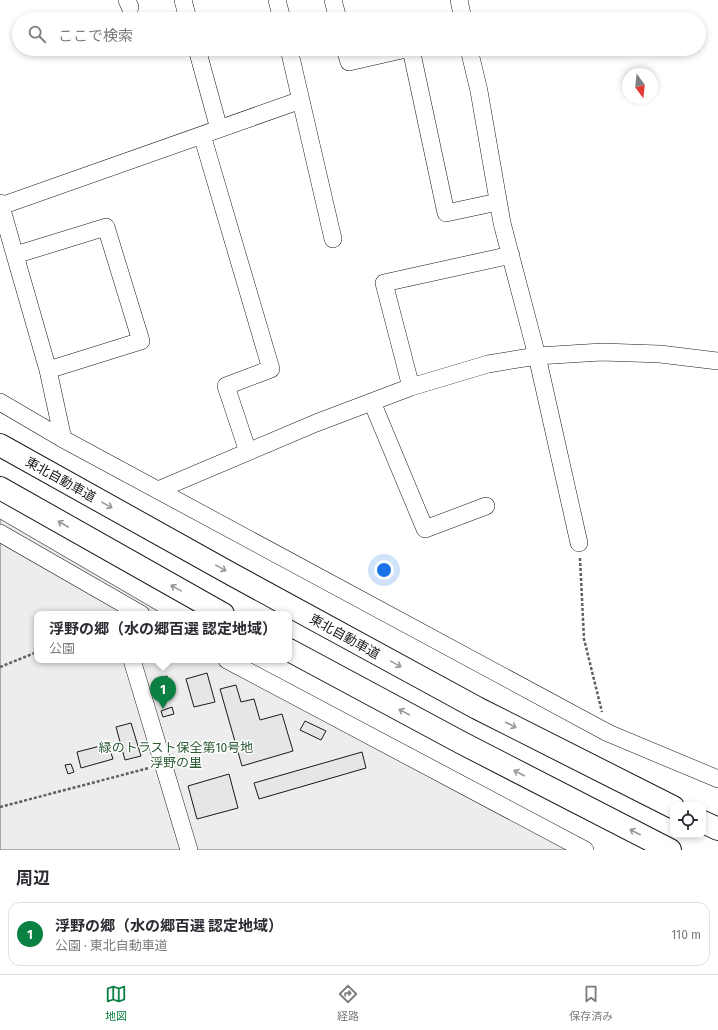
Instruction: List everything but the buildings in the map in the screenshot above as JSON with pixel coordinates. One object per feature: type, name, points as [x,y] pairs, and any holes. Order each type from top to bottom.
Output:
[{"type":"highway","name":"東北自動車道","points":[[0,445],[226,571],[477,708],[670,805]]},
{"type":"highway","points":[[0,488],[218,611]]},
{"type":"highway","points":[[292,652],[462,743],[670,850]]},
{"type":"highway","points":[[706,823],[718,829]]},
{"type":"street","points":[[183,0],[186,12]]},
{"type":"street","points":[[277,0],[280,12]]},
{"type":"street","points":[[333,0],[336,12]]},
{"type":"street","points":[[459,0],[462,12]]},
{"type":"street","points":[[199,56],[219,129]]},
{"type":"street","points":[[291,56],[333,239]]},
{"type":"street","points":[[347,56],[349,62],[375,56]]},
{"type":"street","points":[[412,56],[446,213],[498,202]]},
{"type":"street","points":[[471,56],[479,91],[502,223],[537,356],[579,543]]},
{"type":"street","points":[[62,439],[48,370],[0,205],[301,100]]},
{"type":"street","points":[[202,135],[271,369],[226,386],[248,452]]},
{"type":"street","points":[[15,255],[106,227],[141,341],[48,370]]},
{"type":"street","points":[[411,387],[384,283],[511,255]]},
{"type":"street","points":[[158,490],[316,423],[411,387],[488,364],[537,356],[602,352],[660,354],[718,361]]},
{"type":"street","points":[[0,402],[62,439],[608,733],[718,779]]},
{"type":"street","points":[[372,402],[425,529],[486,506]]},
{"type":"street","points":[[0,534],[116,607],[130,611]]},
{"type":"street","points":[[133,663],[189,850]]},
{"type":"street","points":[[233,663],[585,850]]},
{"type":"path","points":[[579,543],[584,639],[608,733]]},
{"type":"path","points":[[0,666],[34,653]]},
{"type":"path","points":[[0,807],[163,765]]},
{"type":"shaded area","name":"緑のトラスト保全第10号地 浮野の里","points":[[0,519],[158,611],[34,611],[34,663],[247,663],[574,850],[0,850]]},
{"type":"place","name":"浮野の郷（水の郷百選 認定地域）","points":[[163,709]]}]
